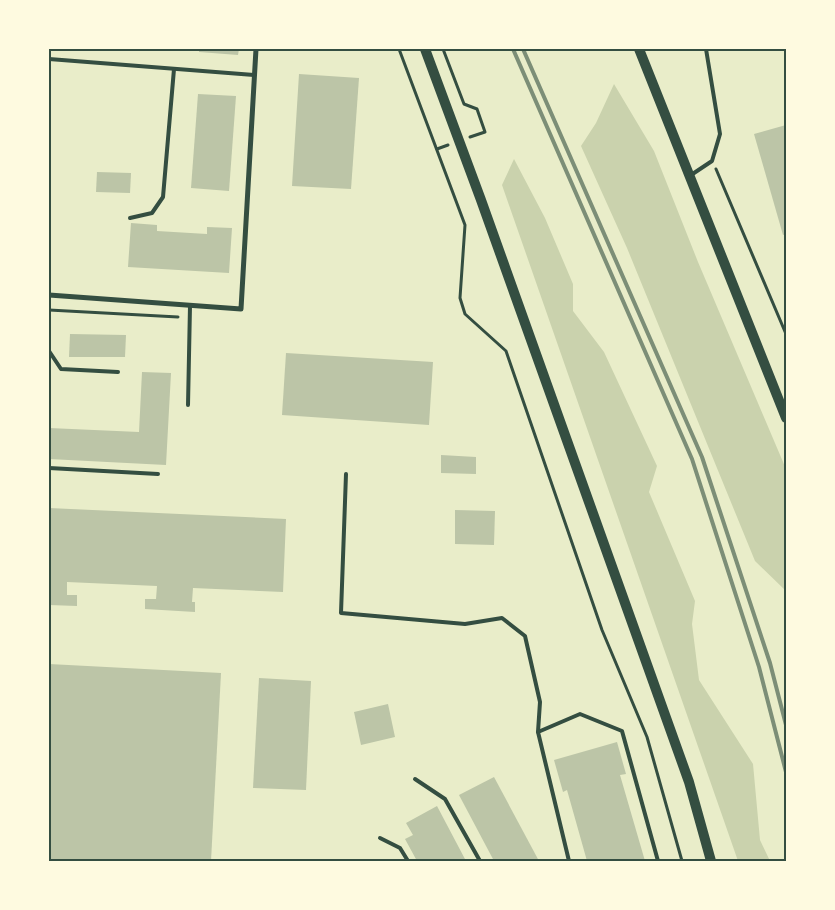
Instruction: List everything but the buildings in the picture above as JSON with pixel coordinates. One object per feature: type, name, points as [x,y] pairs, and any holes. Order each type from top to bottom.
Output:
[{"type":"main road","points":[[425,49],[686,773],[712,861]]},
{"type":"main road","points":[[639,49],[786,418]]},
{"type":"street","points":[[49,295],[241,309],[256,49]]},
{"type":"lane","points":[[689,176],[712,161],[720,134],[706,49]]},
{"type":"lane","points":[[49,59],[254,75]]},
{"type":"lane","points":[[130,218],[152,214],[163,197],[174,69]]},
{"type":"lane","points":[[188,405],[190,306]]},
{"type":"lane","points":[[49,351],[61,369],[118,372]]},
{"type":"lane","points":[[49,468],[158,474]]},
{"type":"lane","points":[[346,474],[341,613],[465,624],[502,618],[525,636],[540,702],[538,732],[569,861]]},
{"type":"lane","points":[[538,732],[580,714],[622,731],[658,861]]},
{"type":"lane","points":[[415,779],[445,799],[480,861]]},
{"type":"lane","points":[[380,838],[400,848],[408,861]]},
{"type":"path","points":[[399,49],[466,225],[460,298],[465,314],[506,351],[602,630],[647,737],[682,861]]},
{"type":"path","points":[[443,49],[464,104],[477,109]]},
{"type":"path","points":[[712,161],[786,334]]},
{"type":"path","points":[[49,310],[190,318]]},
{"type":"green space","points":[[614,84],[654,151],[698,262],[786,469],[786,591],[755,561],[627,248],[581,146],[596,123]]},
{"type":"green space","points":[[514,159],[545,218],[573,284],[573,311],[604,352],[657,466],[649,492],[695,601],[692,624],[699,680],[753,764],[760,840],[770,861],[738,861],[502,185]]},
{"type":"railway","points":[[513,49],[692,459],[759,667],[786,772]]},
{"type":"railway","points":[[523,49],[702,457],[770,663],[786,725]]}]
